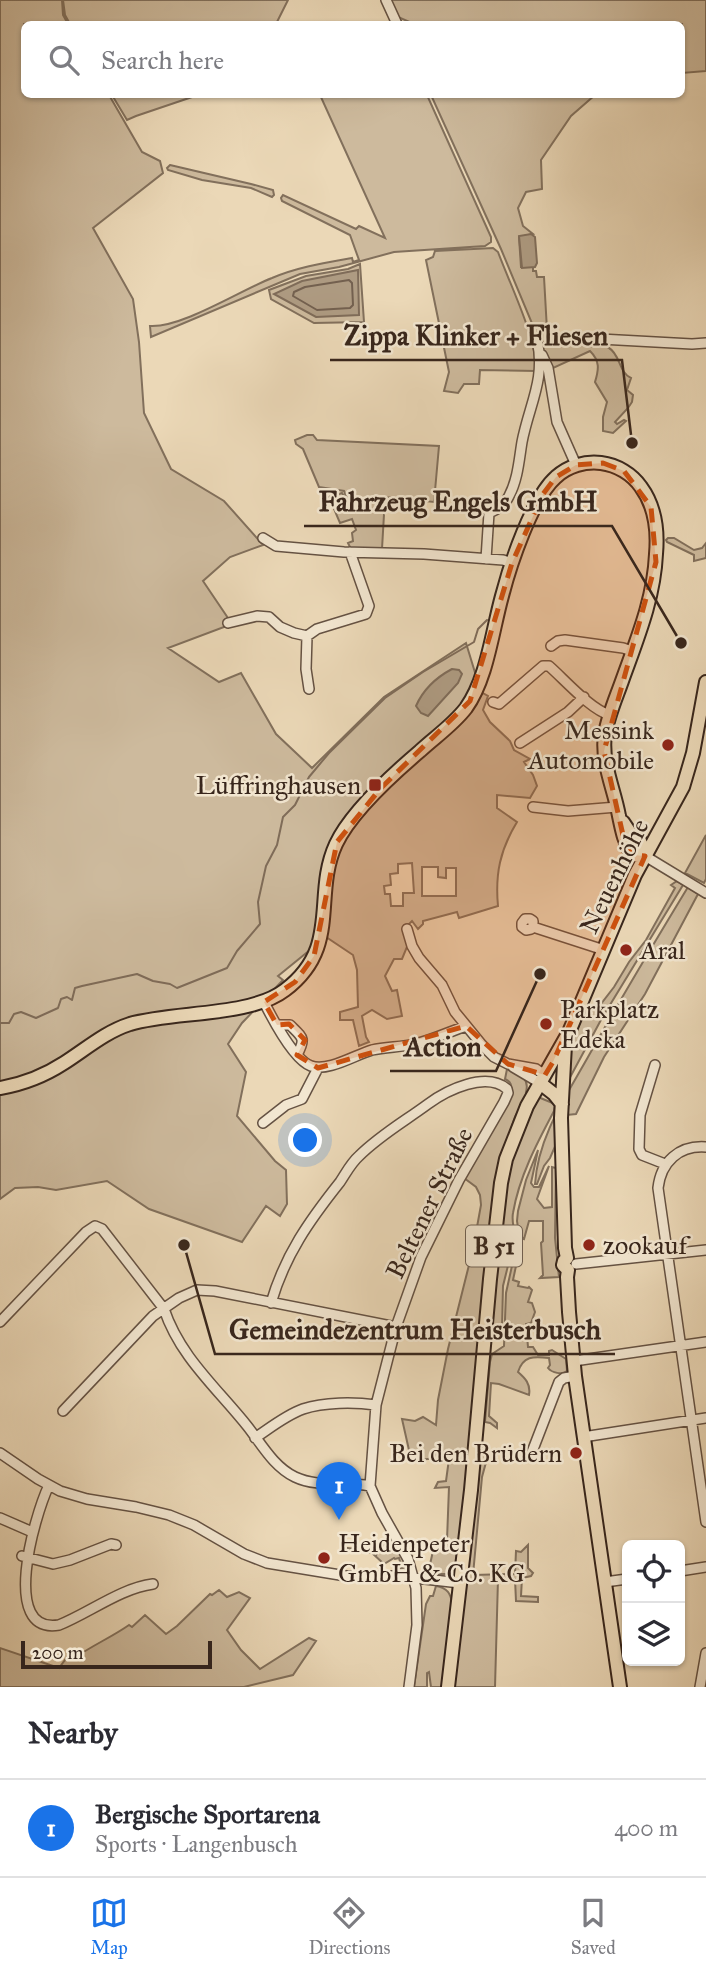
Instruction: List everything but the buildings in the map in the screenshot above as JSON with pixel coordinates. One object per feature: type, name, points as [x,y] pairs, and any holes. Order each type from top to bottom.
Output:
[{"type":"main road","points":[[0,1088],[40,1077],[106,1035],[126,1026],[264,1002],[295,982],[314,956],[323,928],[330,859],[344,830],[400,769],[454,722],[473,697],[512,563],[530,519],[547,487],[562,472],[588,463],[603,463],[634,478],[644,491],[654,515],[657,536],[648,605],[610,715],[605,738],[605,759],[622,833],[632,855],[645,856]]},
{"type":"main road","name":"Neuenhöhe","points":[[542,1079],[566,1038],[645,856],[683,788],[693,753],[706,681]]},
{"type":"main road","points":[[566,1038],[562,1099],[563,1218],[565,1248],[571,1264],[567,1277],[568,1307],[583,1437],[620,1687]]},
{"type":"main road","points":[[542,1079],[558,1086],[562,1099]]},
{"type":"main road","name":"B 51","points":[[448,1687],[501,1183],[506,1159],[521,1118],[542,1079]]},
{"type":"street","points":[[386,0],[396,21]]},
{"type":"street","points":[[582,338],[706,343]]},
{"type":"street","points":[[486,559],[489,513],[501,507],[509,496],[518,472],[529,413],[538,389],[540,370],[537,340]]},
{"type":"street","points":[[539,350],[548,368],[557,422],[576,465]]},
{"type":"street","points":[[538,389],[553,393]]},
{"type":"street","points":[[263,538],[276,546],[424,554],[512,563]]},
{"type":"street","points":[[228,623],[257,616],[269,617],[294,634],[307,636],[317,629],[366,614],[369,606],[350,552]]},
{"type":"street","points":[[307,636],[306,669],[309,689]]},
{"type":"street","points":[[551,646],[558,640],[565,640],[632,651]]},
{"type":"street","points":[[493,702],[499,704],[543,666],[549,666],[604,714],[610,715]]},
{"type":"street","points":[[520,743],[568,712],[584,697]]},
{"type":"street","points":[[533,807],[618,813]]},
{"type":"street","points":[[645,856],[706,893]]},
{"type":"street","points":[[533,927],[604,950]]},
{"type":"street","points":[[407,929],[419,958],[442,985],[455,1012],[466,1026],[494,1056],[512,1065],[536,1069],[542,1079]]},
{"type":"street","points":[[264,1002],[276,1025],[302,1062],[318,1068],[375,1049],[417,1043],[466,1026]]},
{"type":"street","points":[[276,1025],[290,1025],[303,1038],[297,1055]]},
{"type":"street","points":[[655,1065],[640,1115],[639,1149],[642,1155],[665,1164]]},
{"type":"street","points":[[263,1123],[286,1105],[302,1099],[318,1068]]},
{"type":"street","name":"Beltener Straße","points":[[271,1303],[296,1242],[358,1157],[404,1119],[448,1090],[478,1082],[496,1083],[507,1089],[504,1102],[459,1180],[429,1240],[396,1327],[376,1405],[370,1486],[408,1559],[416,1588],[417,1625],[409,1687]]},
{"type":"street","points":[[706,1147],[685,1149],[677,1153],[665,1164],[658,1188],[706,1522]]},
{"type":"street","points":[[0,1322],[86,1232],[95,1226],[102,1228],[164,1309],[168,1322],[194,1365],[281,1467],[300,1479],[316,1483],[357,1483],[370,1486]]},
{"type":"street","points":[[571,1264],[706,1250]]},
{"type":"street","points":[[63,1411],[139,1331],[179,1298],[197,1290],[215,1291],[396,1327]]},
{"type":"street","points":[[574,1361],[706,1342]]},
{"type":"street","points":[[532,1452],[559,1382],[575,1376]]},
{"type":"street","points":[[255,1438],[292,1414],[309,1408],[376,1405]]},
{"type":"street","points":[[583,1437],[706,1418]]},
{"type":"street","points":[[0,1453],[49,1485],[78,1497],[169,1515],[267,1563],[354,1576],[413,1577],[460,1583]]},
{"type":"street","points":[[49,1485],[22,1556],[17,1587],[18,1603],[28,1617],[40,1625],[59,1625],[129,1591],[153,1584]]},
{"type":"street","points":[[0,1518],[30,1531]]},
{"type":"street","points":[[22,1556],[53,1564],[111,1544],[116,1545]]},
{"type":"street","points":[[685,1570],[706,1567]]},
{"type":"street","points":[[605,1582],[622,1579]]},
{"type":"street","points":[[700,1687],[706,1653]]},
{"type":"highlighted area","points":[[603,463],[624,471],[651,507],[656,562],[604,751],[625,844],[632,855],[645,856],[553,1062],[545,1075],[508,1064],[466,1026],[318,1068],[297,1055],[305,1040],[289,1024],[277,1025],[264,1002],[295,982],[314,956],[337,842],[380,789],[470,701],[512,563],[543,494],[556,477],[576,465]]},
{"type":"shaded area","points":[[0,0],[62,0],[66,21],[21,21],[21,98],[111,98],[142,152],[160,161],[163,173],[93,228],[133,299],[144,413],[171,469],[224,501],[263,545],[230,557],[203,581],[232,624],[168,648],[219,682],[241,673],[276,734],[312,768],[384,697],[466,643],[481,692],[488,696],[483,710],[490,722],[510,741],[514,750],[530,759],[524,762],[537,786],[530,798],[497,795],[497,808],[517,822],[506,842],[500,862],[498,906],[459,918],[457,912],[423,921],[418,929],[412,921],[404,929],[409,942],[402,959],[394,959],[385,976],[392,991],[397,990],[402,1016],[387,1019],[372,1010],[362,1016],[369,1042],[359,1046],[353,1020],[340,1020],[340,1012],[358,1007],[357,970],[353,955],[326,937],[278,976],[283,980],[242,1023],[228,1044],[246,1072],[237,1116],[286,1170],[287,1204],[280,1216],[266,1206],[242,1242],[149,1209],[107,1181],[56,1190],[38,1187],[15,1188],[0,1199]],"holes":[[[412,863],[414,893],[403,893],[403,906],[391,906],[390,894],[385,894],[384,886],[391,885],[390,874],[398,873],[398,864]],[[422,867],[438,867],[438,877],[446,878],[446,868],[456,868],[456,896],[422,896]]]},
{"type":"shaded area","points":[[63,0],[288,0],[278,21],[68,21]]},
{"type":"shaded area","points":[[388,0],[706,0],[706,71],[685,73],[685,21],[407,21],[398,17]]},
{"type":"shaded area","points":[[114,98],[189,98],[136,116],[127,120]]},
{"type":"shaded area","points":[[321,98],[428,98],[491,242],[485,246],[394,252],[339,267],[300,274],[151,337],[150,326],[163,325],[194,315],[282,274],[352,258],[353,262],[359,260],[350,235],[282,201],[283,195],[356,229],[359,226],[385,238]]},
{"type":"shaded area","points":[[432,98],[592,98],[571,116],[541,160],[542,189],[526,192],[518,208],[523,226],[533,234],[519,237],[521,267],[533,267],[537,277],[544,277],[547,330],[571,343],[609,348],[631,378],[627,390],[633,395],[632,402],[615,422],[617,424],[626,421],[613,433],[603,431],[607,402],[595,382],[598,365],[596,358],[590,351],[551,369],[501,249]]},
{"type":"shaded area","points":[[170,165],[273,190],[274,195],[272,197],[251,188],[202,180],[168,170]]},
{"type":"shaded area","points":[[493,248],[498,252],[528,328],[536,371],[480,370],[479,384],[464,384],[458,393],[444,391],[449,372],[426,260],[433,257],[435,251]]},
{"type":"shaded area","points":[[360,264],[364,322],[314,323],[271,299],[269,290],[306,276],[348,269]]},
{"type":"shaded area","points":[[313,435],[317,440],[439,446],[434,502],[385,497],[382,549],[351,549],[348,543],[353,541],[352,533],[356,530],[352,519],[340,523],[329,497],[342,493],[349,505],[344,491],[319,487],[303,449],[295,440]]},
{"type":"shaded area","points":[[668,538],[674,538],[694,550],[702,548],[706,543],[706,558],[694,561],[694,555],[667,542]]},
{"type":"shaded area","points":[[706,835],[706,879],[704,883],[685,873]]},
{"type":"shaded area","points":[[677,881],[683,885],[602,1018],[567,1083],[568,1054],[584,1012],[597,1009],[614,987],[646,940],[675,888],[671,885]]},
{"type":"shaded area","points":[[688,887],[698,894],[645,994],[604,1057],[576,1114],[567,1115],[567,1101],[555,1125],[557,1142],[535,1184],[541,1150],[562,1103]]},
{"type":"shaded area","points":[[507,1069],[525,1080],[528,1093],[515,1117],[502,1156],[464,1517],[456,1568],[448,1574],[434,1574],[435,1572],[429,1569],[435,1542],[447,1540],[449,1487],[435,1488],[438,1482],[446,1481],[449,1459],[462,1453],[464,1449],[436,1453],[435,1458],[411,1459],[402,1419],[415,1421],[423,1417],[436,1425],[448,1349],[481,1205],[476,1187],[464,1178],[511,1091],[511,1084],[505,1079]]},
{"type":"shaded area","points":[[538,1097],[555,1104],[554,1111],[529,1160],[516,1200],[513,1217],[514,1241],[503,1286],[502,1328],[497,1330],[496,1327],[492,1330],[492,1300],[505,1186],[517,1140]]},
{"type":"shaded area","points":[[538,1150],[531,1183],[534,1187],[539,1187],[549,1166],[537,1199],[544,1208],[552,1207],[552,1167],[556,1168],[555,1238],[559,1277],[540,1278],[543,1275],[543,1221],[529,1221],[524,1239],[522,1238],[513,1280],[519,1282],[518,1286],[532,1290],[528,1302],[532,1303],[535,1312],[531,1323],[526,1324],[528,1347],[533,1347],[538,1355],[549,1355],[552,1350],[566,1359],[567,1371],[554,1372],[548,1368],[549,1358],[533,1357],[523,1363],[518,1372],[528,1384],[529,1395],[491,1383],[489,1416],[497,1423],[497,1428],[485,1422],[490,1362],[492,1354],[504,1346],[506,1293],[519,1234],[518,1211]]},
{"type":"shaded area","points":[[480,1437],[488,1455],[482,1477],[473,1575],[515,1574],[516,1551],[521,1552],[528,1545],[528,1568],[533,1573],[522,1578],[521,1596],[538,1597],[538,1602],[516,1601],[515,1579],[498,1579],[495,1687],[452,1687]]},
{"type":"shaded area","points":[[391,1537],[405,1561],[406,1566],[403,1568],[395,1569],[401,1565],[399,1558],[384,1564],[372,1553],[347,1548],[377,1551],[377,1554]]},
{"type":"shaded area","points":[[436,1586],[448,1592],[452,1604],[444,1687],[431,1687],[429,1672],[427,1687],[414,1687],[426,1604],[430,1596],[433,1596]]},
{"type":"shaded area","points":[[219,1590],[227,1597],[239,1592],[250,1598],[227,1630],[241,1650],[260,1669],[309,1638],[316,1641],[293,1675],[244,1687],[0,1687],[0,1648],[59,1668],[70,1653],[76,1657],[129,1625],[132,1627],[145,1615],[166,1634],[210,1594]]},
{"type":"water","points":[[531,234],[535,237],[537,263],[535,267],[522,268],[519,236]]},
{"type":"water","points":[[358,270],[359,315],[316,317],[274,294],[302,281]]},
{"type":"water","points":[[452,669],[459,670],[462,674],[458,683],[428,716],[421,713],[416,706],[422,695],[436,680]]},
{"type":"waterway","points":[[0,1023],[9,1023],[14,1014],[21,1012],[36,1018],[58,1008],[61,999],[67,997],[72,1000],[75,988],[82,986],[137,974],[177,988],[227,968],[237,951],[260,924],[258,902],[266,866],[277,845],[283,817],[295,805],[309,777],[329,753],[385,698],[474,642],[478,629],[487,620]]},
{"type":"place","name":"Zippa Klinker + Fliesen","points":[[632,443]]},
{"type":"place","name":"Fahrzeug Engels GmbH","points":[[681,643]]},
{"type":"place","name":"Messink Automobile","points":[[668,745]]},
{"type":"place","name":"Lüffringhausen","points":[[375,785]]},
{"type":"place","name":"Aral","points":[[626,950]]},
{"type":"place","name":"Action","points":[[540,974]]},
{"type":"place","name":"Parkplatz Edeka","points":[[546,1024]]},
{"type":"place","name":"Gemeindezentrum Heisterbusch","points":[[184,1245]]},
{"type":"place","name":"zookauf","points":[[589,1245]]},
{"type":"place","name":"Bei den Brüdern","points":[[576,1453]]},
{"type":"place","name":"Bergische Sportarena","points":[[339,1520]]},
{"type":"place","name":"Heidenpeter GmbH & Co. KG","points":[[324,1558]]}]
